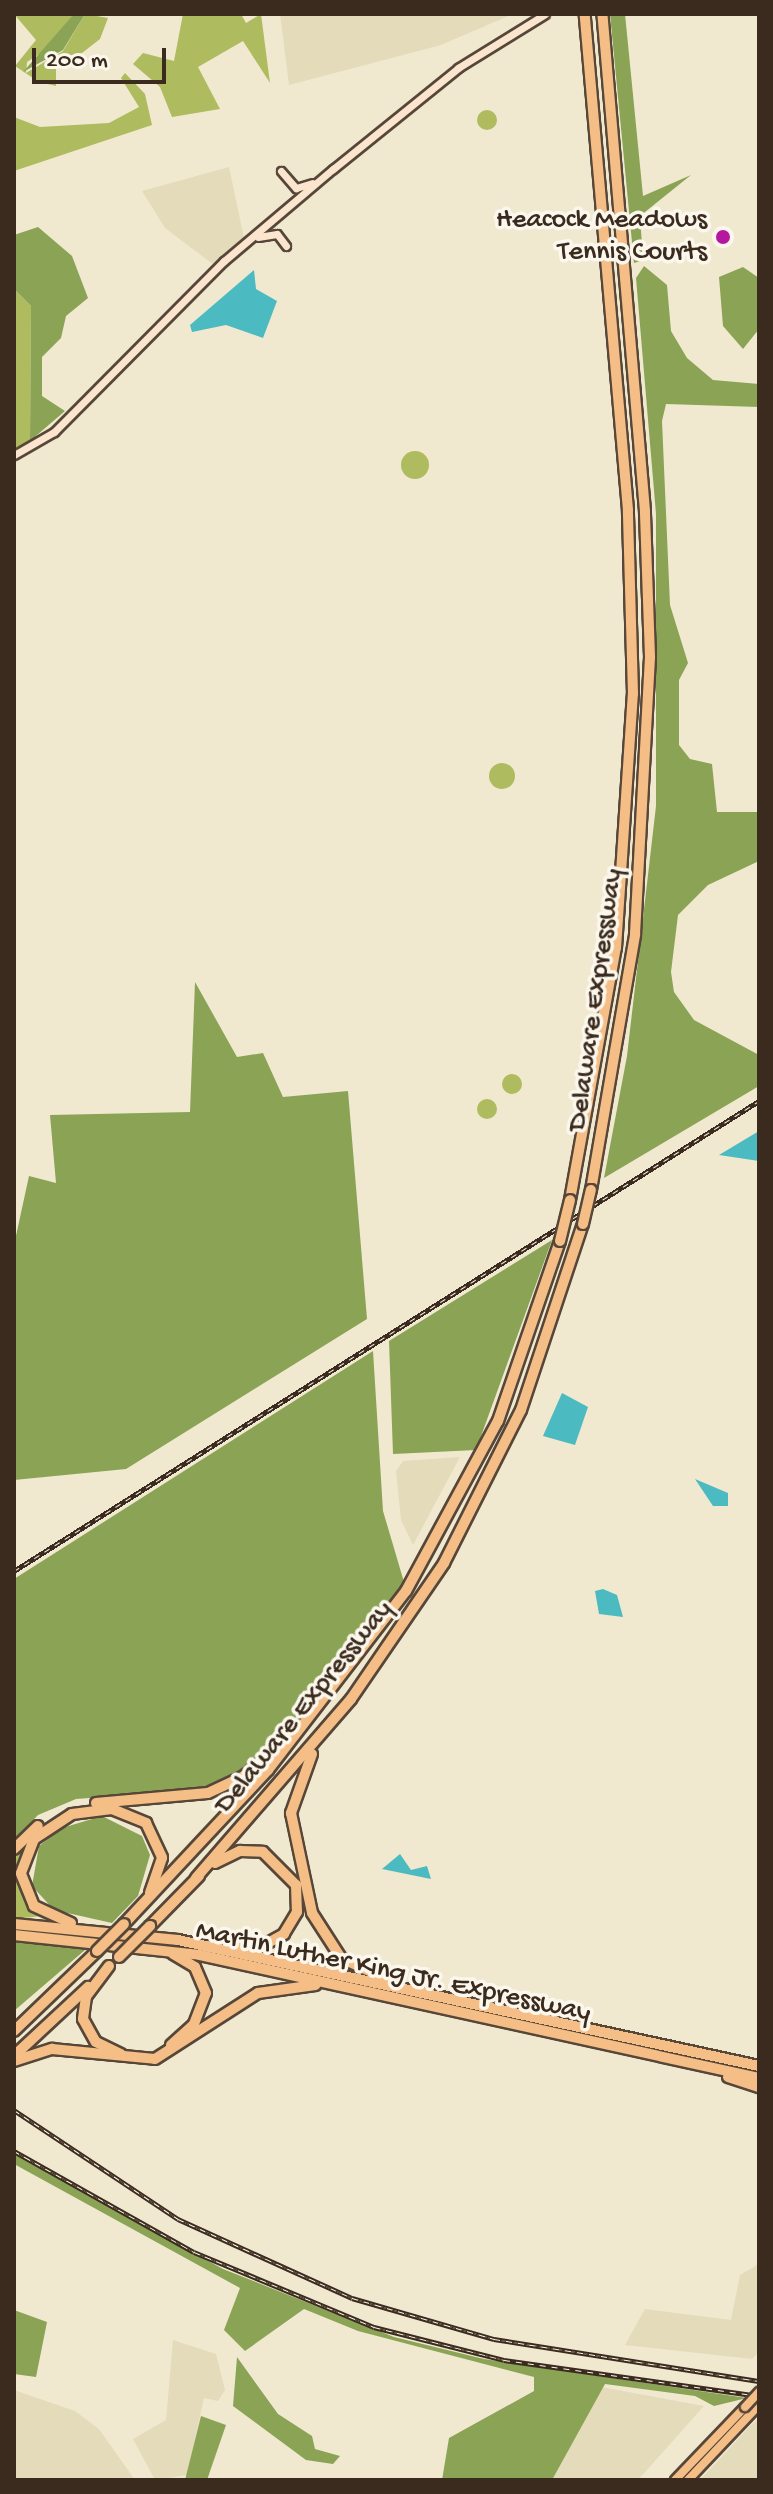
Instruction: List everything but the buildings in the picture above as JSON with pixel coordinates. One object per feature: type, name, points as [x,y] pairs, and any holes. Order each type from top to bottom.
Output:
[{"type":"highway","name":"Delaware Expressway","points":[[326,1698],[380,1627],[484,1451],[560,1241],[616,948],[633,694],[628,510],[585,14]]},
{"type":"highway","name":"Delaware Expressway","points":[[196,1878],[341,1711],[398,1635],[480,1499],[535,1376],[591,1190],[635,934],[650,670],[645,511],[602,14]]},
{"type":"highway","points":[[14,1849],[46,1820],[77,1806],[178,1800],[230,1784],[326,1698]]},
{"type":"highway","points":[[14,2028],[126,1923],[326,1698]]},
{"type":"highway","points":[[341,1711],[303,1769],[292,1800],[312,1913],[347,1963],[435,1995]]},
{"type":"highway","points":[[104,1929],[48,1916],[24,1889],[27,1848],[72,1814],[129,1812],[156,1835],[160,1873],[126,1923]]},
{"type":"highway","points":[[14,2059],[196,1878],[224,1856],[259,1851],[286,1868],[298,1896],[293,1922],[272,1943],[199,1944]]},
{"type":"highway","name":"Martin Luther King Jr. Expressway","points":[[14,1924],[104,1929],[199,1944],[758,2066]]},
{"type":"highway","name":"Martin Luther King Jr. Expressway","points":[[14,1935],[152,1947],[759,2078]]},
{"type":"highway","points":[[109,1966],[83,2006],[89,2035],[119,2054],[165,2049],[198,2018],[205,1988],[191,1963],[152,1947]]},
{"type":"highway","points":[[14,2059],[52,2049],[148,2060],[264,1991],[303,1985],[361,1991]]},
{"type":"highway","points":[[680,2061],[759,2087]]},
{"type":"main road","points":[[14,455],[54,432],[249,241],[322,179],[467,61],[545,14]]},
{"type":"main road","points":[[281,171],[296,188],[322,179]]},
{"type":"main road","points":[[249,241],[273,233],[286,246]]},
{"type":"main road","points":[[675,2480],[759,2392]]},
{"type":"main road","points":[[688,2480],[757,2407]]},
{"type":"shaded area","points":[[280,14],[513,14],[441,45],[289,85]]},
{"type":"shaded area","points":[[229,167],[244,238],[214,265],[165,228],[142,191]]},
{"type":"shaded area","points":[[460,1457],[413,1545],[401,1520],[396,1471],[403,1461]]},
{"type":"shaded area","points":[[759,2264],[759,2352],[752,2359],[625,2345],[645,2309],[731,2320],[740,2275]]},
{"type":"shaded area","points":[[173,2340],[216,2354],[225,2390],[218,2401],[204,2398],[187,2475],[155,2480],[133,2439],[166,2420]]},
{"type":"shaded area","points":[[596,2386],[704,2406],[638,2480],[491,2480]]},
{"type":"shaded area","points":[[14,2390],[75,2411],[99,2429],[135,2480],[14,2480]]},
{"type":"shaded area","points":[[759,2418],[759,2480],[700,2480],[752,2424]]},
{"type":"green space","points":[[14,14],[74,14],[56,43],[27,62],[26,73],[63,51],[85,14],[108,18],[100,39],[82,53],[56,59],[56,86],[39,82],[15,66],[36,40]]},
{"type":"green space","points":[[74,14],[85,14],[63,50],[23,72]]},
{"type":"green space","points":[[183,14],[241,14],[246,23],[261,14],[270,83],[243,41],[198,67],[220,109],[172,117],[160,87],[133,64],[143,53],[174,61]]},
{"type":"green space","points":[[610,14],[625,14],[643,196],[691,175],[640,216],[643,260],[634,263]]},
{"type":"green space","points":[[125,73],[145,94],[152,125],[14,171],[14,117],[40,127],[109,123],[139,107],[121,78]]},
{"type":"green space","points":[[487,110],[494,113],[497,120],[494,127],[487,130],[480,127],[477,120],[480,113]]},
{"type":"green space","points":[[38,227],[72,256],[88,298],[66,316],[61,338],[42,357],[42,396],[65,411],[30,441],[31,306],[14,289],[14,235]]},
{"type":"green space","points":[[644,266],[667,285],[671,331],[687,358],[713,380],[759,384],[759,407],[666,404],[662,421],[670,605],[688,663],[679,680],[679,745],[690,759],[712,764],[717,812],[759,812],[759,861],[708,885],[678,915],[671,972],[674,992],[694,1020],[759,1055],[759,1086],[604,1178],[627,1056],[656,806],[656,514],[636,278]]},
{"type":"green space","points":[[743,267],[759,278],[759,329],[743,349],[723,326],[719,277]]},
{"type":"green space","points":[[14,289],[31,306],[30,441],[14,449]]},
{"type":"green space","points":[[415,451],[425,455],[429,465],[425,475],[415,479],[405,475],[401,465],[405,455]]},
{"type":"green space","points":[[502,763],[511,767],[515,776],[511,785],[502,789],[493,785],[489,776],[493,767]]},
{"type":"green space","points":[[195,982],[237,1057],[263,1053],[283,1097],[348,1091],[367,1319],[126,1469],[14,1480],[14,1245],[29,1176],[56,1183],[50,1115],[190,1112]]},
{"type":"green space","points":[[512,1074],[519,1077],[522,1084],[519,1091],[512,1094],[505,1091],[502,1084],[505,1077]]},
{"type":"green space","points":[[487,1099],[494,1102],[497,1109],[494,1116],[487,1119],[480,1116],[477,1109],[480,1102]]},
{"type":"green space","points":[[552,1240],[476,1450],[393,1454],[389,1341]]},
{"type":"green space","points":[[373,1351],[383,1511],[404,1582],[309,1705],[236,1774],[199,1790],[76,1799],[38,1815],[14,1840],[14,1579]]},
{"type":"green space","points":[[102,1816],[142,1836],[150,1855],[138,1896],[112,1923],[54,1910],[32,1886],[39,1846],[62,1828]]},
{"type":"green space","points":[[31,1836],[18,1878],[42,1916],[14,1919],[14,1853]]},
{"type":"green space","points":[[14,1942],[92,1944],[14,2011]]},
{"type":"green space","points":[[14,2154],[223,2269],[394,2337],[484,2359],[747,2398],[714,2406],[695,2396],[605,2384],[552,2480],[442,2480],[449,2438],[534,2391],[534,2377],[358,2331],[304,2309],[245,2351],[224,2330],[240,2288],[14,2164]]},
{"type":"green space","points":[[14,2310],[47,2322],[36,2377],[14,2374]]},
{"type":"green space","points":[[237,2357],[278,2414],[312,2436],[315,2449],[340,2456],[333,2464],[306,2460],[233,2406]]},
{"type":"green space","points":[[201,2416],[226,2425],[207,2480],[185,2480]]},
{"type":"water","points":[[254,270],[256,289],[277,301],[263,338],[226,325],[192,332],[190,325]]},
{"type":"water","points":[[759,1131],[759,1161],[719,1155]]},
{"type":"water","points":[[562,1393],[588,1407],[575,1445],[543,1436]]},
{"type":"water","points":[[695,1479],[728,1493],[728,1506],[713,1506]]},
{"type":"water","points":[[603,1589],[617,1595],[623,1617],[599,1614],[595,1591]]},
{"type":"water","points":[[400,1854],[411,1870],[427,1866],[431,1879],[382,1869]]},
{"type":"railway","points":[[14,1571],[759,1101]]},
{"type":"railway","points":[[14,2110],[178,2219],[352,2298],[494,2339],[759,2381]]},
{"type":"railway","points":[[14,2151],[194,2252],[374,2327],[504,2360],[759,2396]]},
{"type":"place","name":"Heacock Meadows Tennis Courts","points":[[723,237]]}]
